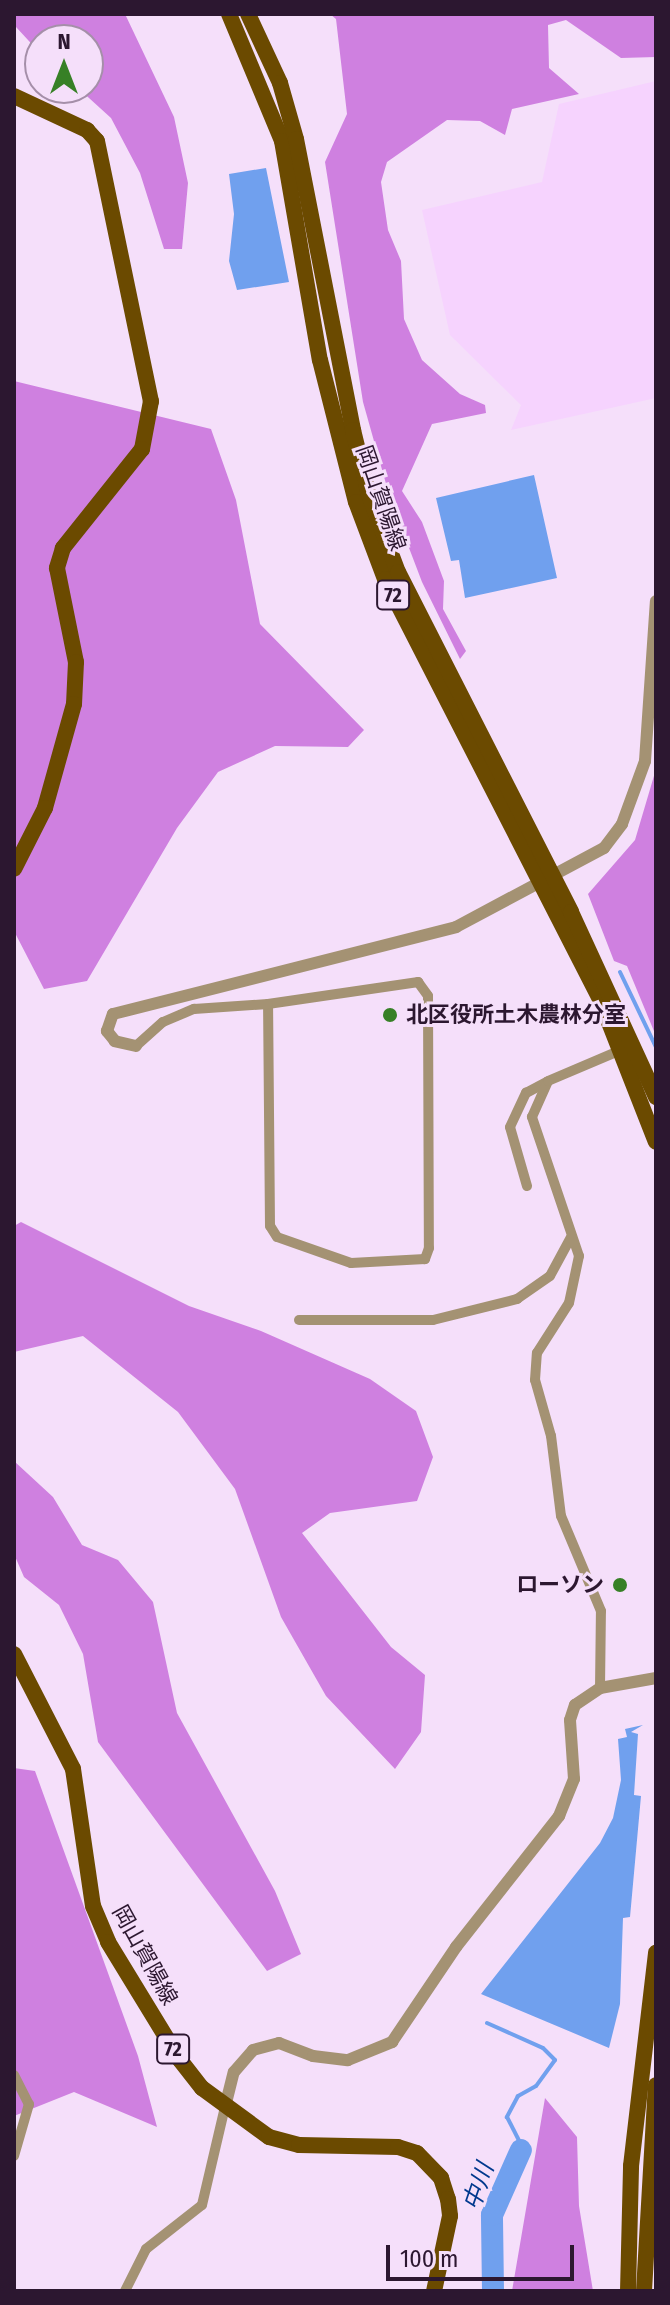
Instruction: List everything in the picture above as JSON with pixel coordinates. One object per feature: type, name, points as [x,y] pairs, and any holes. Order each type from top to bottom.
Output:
[{"type":"main road","name":"岡山賀陽線","points":[[229,14],[282,141],[320,360],[356,502],[385,579],[545,882],[635,1044],[656,1097]]},
{"type":"main road","name":"岡山賀陽線","points":[[248,14],[280,83],[296,139],[337,360],[369,495],[398,572],[601,1002],[656,1142]]},
{"type":"main road","points":[[14,96],[87,130],[97,141],[151,401],[142,449],[60,558],[58,590],[76,662],[74,704],[45,808],[14,869]]},
{"type":"main road","name":"岡山賀陽線","points":[[14,1654],[19,1673],[73,1769],[93,1906],[108,1942],[180,2060],[225,2107],[269,2137],[299,2145],[398,2147],[417,2153],[441,2178],[448,2199],[450,2216],[434,2291]]},
{"type":"main road","points":[[628,2291],[631,2166],[656,1952]]},
{"type":"main road","points":[[644,2291],[656,2085]]},
{"type":"street","points":[[268,1004],[271,1233],[351,1263],[425,1259],[429,1248],[425,986],[418,982],[356,987],[268,1004],[186,1011],[136,1046],[115,1041],[107,1031],[113,1014],[456,927],[604,848],[628,811],[645,761],[656,601]]},
{"type":"street","points":[[527,1186],[510,1127],[526,1093],[621,1050]]},
{"type":"street","points":[[548,1081],[532,1117],[534,1131],[579,1256],[578,1277],[537,1353],[535,1380],[551,1436],[561,1516],[601,1611],[600,1688]]},
{"type":"street","points":[[299,1320],[433,1320],[517,1299],[550,1276],[571,1237]]},
{"type":"street","points":[[125,2291],[146,2249],[202,2205],[234,2072],[253,2050],[279,2043],[313,2056],[348,2060],[392,2042],[456,1947],[559,1816],[574,1779],[570,1720],[575,1705],[600,1688],[656,1678]]},
{"type":"street","points":[[14,2075],[29,2104],[14,2156]]},
{"type":"shaded area","points":[[14,14],[125,14],[174,117],[188,183],[182,249],[164,249],[140,173],[111,118],[96,104],[104,104],[104,24],[24,24],[24,36],[16,27]]},
{"type":"shaded area","points":[[330,14],[656,14],[656,57],[621,58],[566,20],[548,25],[549,68],[579,94],[512,109],[505,135],[480,121],[447,120],[387,162],[381,182],[388,230],[401,261],[404,319],[422,360],[460,394],[485,405],[486,413],[432,424],[402,491],[422,522],[444,581],[443,609],[466,651],[460,659],[422,582],[390,498],[363,402],[325,162],[347,114],[336,19]]},
{"type":"shaded area","points":[[656,81],[656,398],[511,430],[521,405],[450,335],[422,210],[542,182],[559,104]]},
{"type":"shaded area","points":[[14,381],[211,429],[236,500],[260,624],[364,730],[348,747],[275,746],[218,772],[177,828],[87,981],[44,989],[14,931]]},
{"type":"shaded area","points":[[656,769],[656,1036],[627,966],[614,961],[588,894],[635,840]]},
{"type":"shaded area","points":[[21,1222],[189,1306],[261,1331],[370,1379],[416,1411],[433,1457],[417,1501],[330,1513],[302,1533],[391,1647],[425,1675],[421,1732],[395,1769],[326,1696],[281,1617],[235,1489],[178,1412],[83,1336],[14,1352],[14,1226]]},
{"type":"shaded area","points":[[14,1461],[53,1497],[82,1545],[118,1560],[153,1602],[177,1713],[275,1891],[301,1954],[267,1971],[98,1742],[83,1654],[59,1605],[24,1577],[14,1554]]},
{"type":"shaded area","points":[[14,1768],[35,1771],[138,2056],[157,2127],[74,2092],[14,2116]]},
{"type":"shaded area","points":[[545,2098],[577,2137],[579,2206],[593,2291],[512,2291]]},
{"type":"water","points":[[266,168],[289,282],[237,290],[229,261],[234,214],[229,174]]},
{"type":"water","points":[[534,475],[557,578],[465,598],[459,560],[451,561],[436,498]]},
{"type":"water","points":[[643,1725],[631,1732],[638,1734],[634,1795],[641,1796],[630,1917],[623,1918],[620,2004],[609,2048],[481,1994],[600,1843],[613,1818],[621,1780],[618,1739],[627,1737],[625,1729]]},
{"type":"waterway","points":[[620,972],[656,1047]]},
{"type":"waterway","points":[[487,2023],[543,2048],[555,2060],[536,2086],[518,2096],[507,2117],[518,2139]]},
{"type":"waterway","name":"中川","points":[[493,2291],[492,2215],[521,2150]]},
{"type":"place","name":"北区役所土木農林分室","points":[[390,1015]]},
{"type":"place","name":"ローソン","points":[[620,1585]]}]
